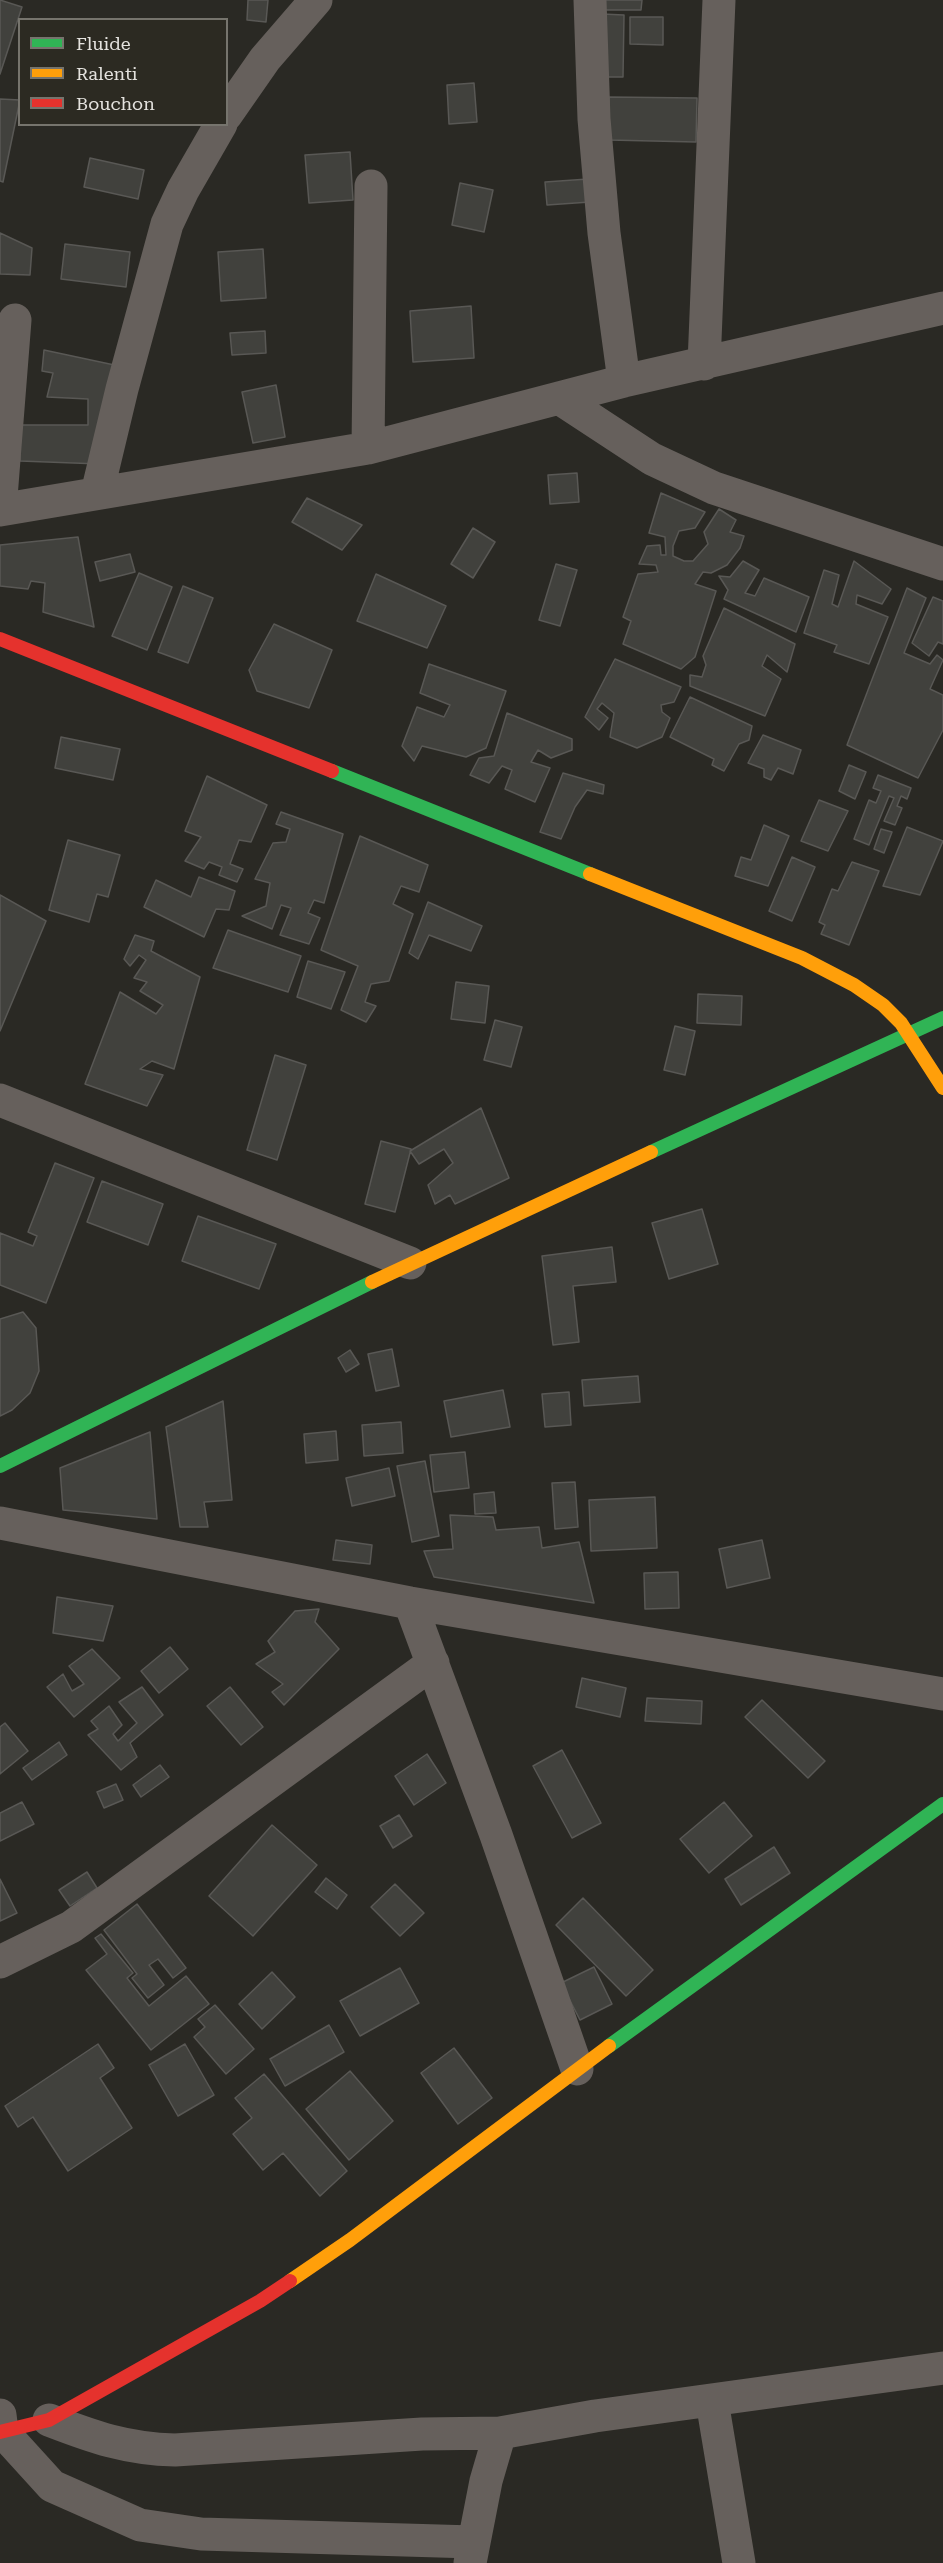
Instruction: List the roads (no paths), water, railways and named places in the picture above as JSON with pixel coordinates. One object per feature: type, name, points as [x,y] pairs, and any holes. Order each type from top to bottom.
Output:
[{"type":"street","points":[[228,112],[265,59],[316,0]]},
{"type":"street","points":[[590,0],[594,119],[603,221],[624,381]]},
{"type":"street","points":[[704,364],[719,0]]},
{"type":"street","points":[[98,493],[122,389],[167,224],[183,190],[220,126]]},
{"type":"street","points":[[368,448],[370,186]]},
{"type":"street","points":[[15,320],[0,510],[368,448],[624,381],[943,308]]},
{"type":"street","points":[[559,398],[652,459],[714,488],[943,564]]},
{"type":"street","points":[[0,639],[802,958],[843,977],[884,1005],[910,1035],[943,1088]]},
{"type":"street","points":[[0,1466],[410,1263],[943,1018]]},
{"type":"street","points":[[0,1100],[410,1263]]},
{"type":"street","points":[[0,1522],[410,1603],[943,1694]]},
{"type":"street","points":[[410,1603],[496,1835],[577,2069]]},
{"type":"street","points":[[0,1962],[71,1927],[432,1663]]},
{"type":"street","points":[[1,2426],[49,2420],[260,2301],[350,2240],[577,2069],[943,1804]]},
{"type":"street","points":[[49,2420],[109,2442],[142,2449],[187,2449],[422,2434],[500,2433],[595,2416],[943,2368]]},
{"type":"street","points":[[712,2401],[739,2563]]},
{"type":"street","points":[[1,2426],[52,2486],[70,2497],[140,2525],[201,2534],[472,2553],[500,2433]]}]
